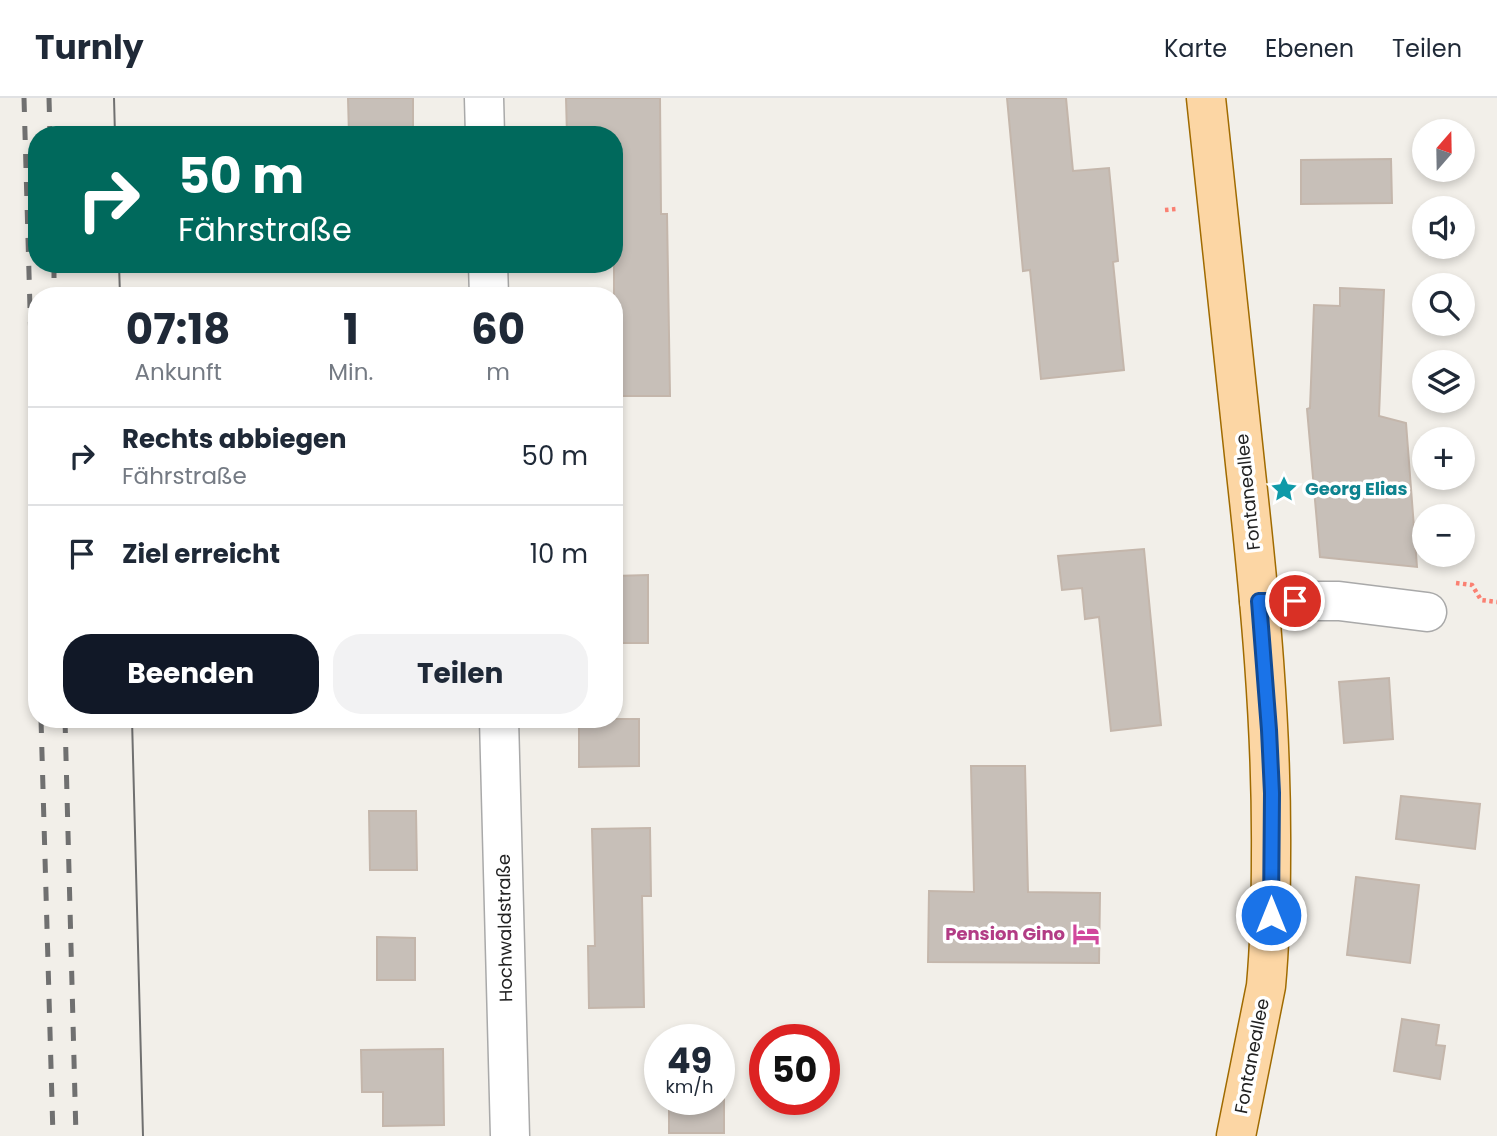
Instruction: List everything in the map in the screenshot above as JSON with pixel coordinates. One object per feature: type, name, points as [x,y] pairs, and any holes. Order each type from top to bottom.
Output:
[{"type":"main road","name":"Fontaneallee","points":[[1206,98],[1259,601],[1272,793],[1270,938],[1266,986],[1236,1136]]},
{"type":"street","points":[[484,98],[485,126]]},
{"type":"street","points":[[1259,601],[1339,601],[1427,612]]},
{"type":"street","name":"Hochwaldstraße","points":[[499,728],[510,1136]]},
{"type":"path","points":[[1165,210],[1176,209]]},
{"type":"building","points":[[348,98],[413,98],[413,126],[349,126]]},
{"type":"building","points":[[566,98],[660,98],[661,214],[667,214],[670,396],[623,396],[623,287],[614,287],[614,273],[623,273],[623,126],[567,126]]},
{"type":"building","points":[[1007,98],[1066,98],[1073,171],[1109,168],[1118,261],[1113,262],[1124,370],[1041,379],[1030,270],[1023,271]]},
{"type":"building","points":[[1391,159],[1392,203],[1301,204],[1301,160]]},
{"type":"building","points":[[1340,288],[1384,290],[1379,416],[1406,423],[1412,504],[1412,566],[1320,557],[1307,409],[1310,408],[1314,305],[1340,306]]},
{"type":"building","points":[[1144,549],[1161,725],[1111,731],[1099,617],[1085,619],[1082,588],[1062,590],[1058,556]]},
{"type":"building","points":[[648,575],[648,643],[623,643],[623,576]]},
{"type":"building","points":[[1389,678],[1393,739],[1344,743],[1339,682]]},
{"type":"building","points":[[623,719],[639,719],[639,766],[579,767],[579,728],[623,728]]},
{"type":"building","points":[[971,766],[1025,766],[1028,892],[1100,893],[1099,963],[928,962],[929,891],[974,892]]},
{"type":"building","points":[[1401,796],[1480,804],[1475,849],[1396,839]]},
{"type":"building","points":[[369,811],[416,811],[417,870],[370,870]]},
{"type":"building","points":[[650,828],[651,896],[642,896],[644,1007],[589,1008],[588,946],[595,946],[592,829]]},
{"type":"building","points":[[1356,877],[1419,885],[1410,963],[1347,955]]},
{"type":"building","points":[[377,937],[415,938],[415,980],[377,980]]},
{"type":"building","points":[[1402,1019],[1439,1025],[1436,1045],[1445,1046],[1440,1079],[1394,1071]]},
{"type":"building","points":[[443,1049],[444,1125],[383,1126],[383,1092],[362,1092],[361,1050]]},
{"type":"building","points":[[669,1115],[724,1115],[724,1133],[669,1133]]},
{"type":"tram line","points":[[114,98],[115,126]]},
{"type":"tram line","points":[[119,273],[120,287]]},
{"type":"tram line","points":[[132,728],[143,1136]]},
{"type":"railway","points":[[24,98],[28,238]]},
{"type":"railway","points":[[49,98],[50,126]]},
{"type":"railway","points":[[29,273],[29,287]]},
{"type":"railway","points":[[54,273],[54,287]]},
{"type":"railway","points":[[41,728],[53,1136]]},
{"type":"railway","points":[[65,728],[76,1136]]},
{"type":"place","name":"Georg Elias","points":[[1284,489]]},
{"type":"place","name":"Pension Gino","points":[[1086,934]]},
{"type":"route","points":[[1271,915],[1272,793],[1259,601],[1295,601]]}]
